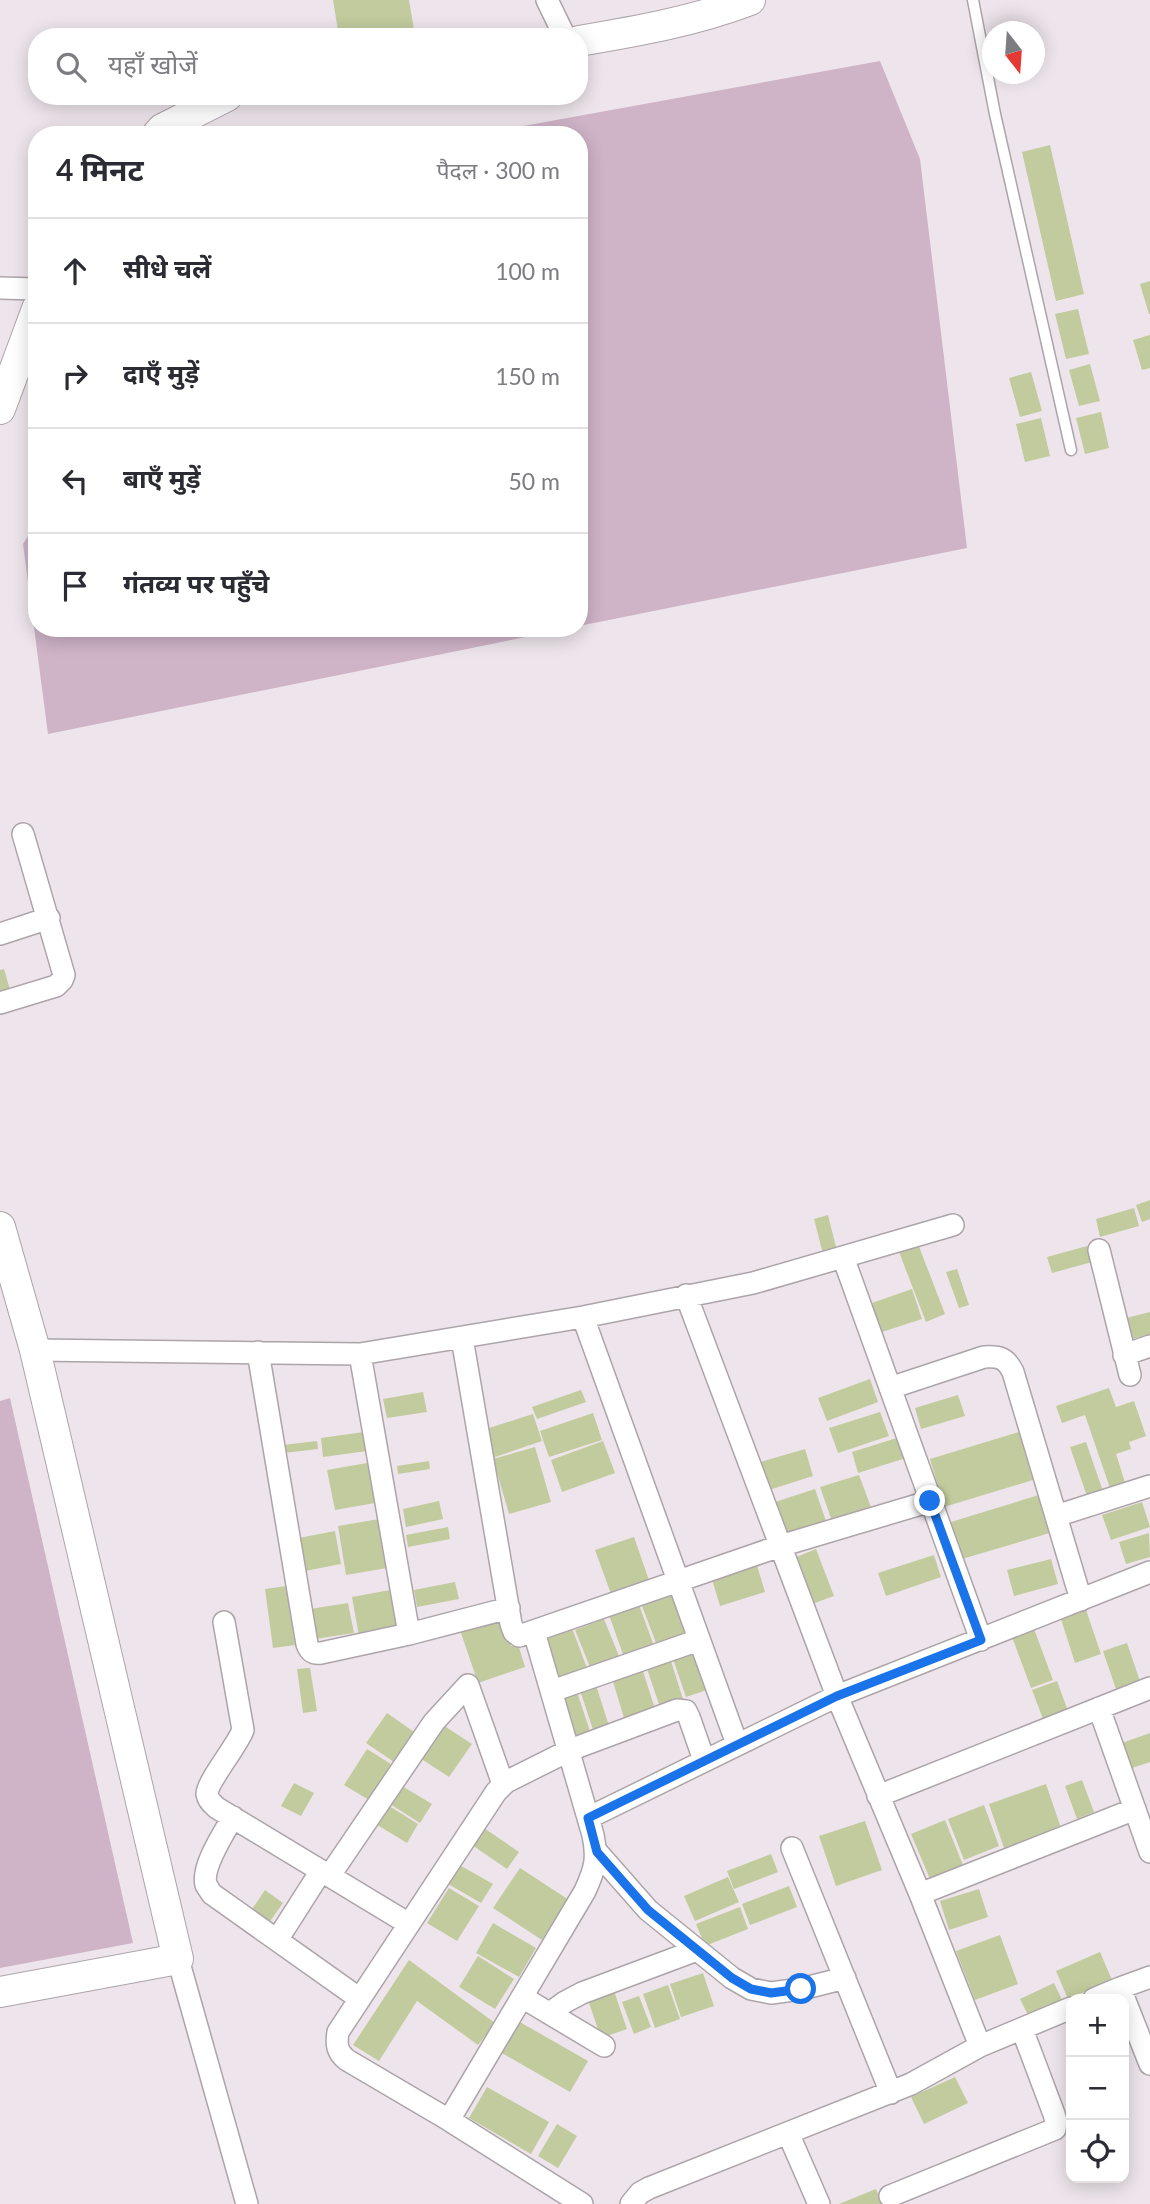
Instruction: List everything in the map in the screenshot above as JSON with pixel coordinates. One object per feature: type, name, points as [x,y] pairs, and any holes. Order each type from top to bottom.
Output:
[{"type":"main road","points":[[588,39],[666,26],[719,12],[750,0]]},
{"type":"main road","points":[[168,126],[209,105]]},
{"type":"main road","points":[[0,409],[28,333]]},
{"type":"main road","points":[[0,1227],[35,1350],[178,1959],[0,1992]]},
{"type":"street","points":[[547,0],[561,28]]},
{"type":"street","points":[[0,288],[28,289]]},
{"type":"street","points":[[0,1003],[56,986],[64,975],[23,834]]},
{"type":"street","points":[[0,934],[49,918]]},
{"type":"street","points":[[35,1350],[360,1354],[583,1317],[753,1283],[953,1225]]},
{"type":"street","points":[[1099,1250],[1130,1375]]},
{"type":"street","points":[[843,1257],[981,1640]]},
{"type":"street","points":[[686,1295],[837,1696],[980,2046]]},
{"type":"street","points":[[583,1317],[737,1744]]},
{"type":"street","points":[[462,1338],[509,1608],[514,1632],[519,1636],[780,1546],[930,1501]]},
{"type":"street","points":[[1124,1354],[1150,1346]]},
{"type":"street","points":[[258,1352],[310,1651],[321,1653],[409,1634],[509,1608]]},
{"type":"street","points":[[360,1354],[409,1634]]},
{"type":"street","points":[[890,1388],[984,1357],[998,1356],[1007,1360],[1013,1372],[1081,1600]]},
{"type":"street","points":[[1056,1516],[1150,1486]]},
{"type":"street","points":[[588,1818],[837,1696],[1150,1572]]},
{"type":"street","points":[[224,1622],[243,1730],[239,1741],[209,1785],[209,1801],[409,1924]]},
{"type":"street","points":[[449,2120],[585,1891],[594,1870],[597,1852],[570,1750],[534,1632]]},
{"type":"street","points":[[552,1691],[699,1640]]},
{"type":"street","points":[[277,1940],[434,1722],[468,1685],[503,1784]]},
{"type":"street","points":[[878,1796],[1150,1688]]},
{"type":"street","points":[[1099,1707],[1150,1852]]},
{"type":"street","points":[[582,2204],[552,2196],[449,2120],[347,2060],[339,2054],[336,2043],[338,2032],[503,1784],[570,1750],[677,1710],[686,1711],[704,1760]]},
{"type":"street","points":[[920,1894],[1135,1809]]},
{"type":"street","points":[[233,1817],[210,1860],[206,1874],[206,1885],[212,1894],[360,1999]]},
{"type":"street","points":[[792,1848],[891,2093]]},
{"type":"street","points":[[597,1852],[648,1910],[732,1978],[751,1989],[771,1993],[845,1978]]},
{"type":"street","points":[[550,2013],[582,1993],[697,1950]]},
{"type":"street","points":[[178,1959],[247,2204]]},
{"type":"street","points":[[1108,1994],[1150,1977]]},
{"type":"street","points":[[1121,1989],[1150,2064]]},
{"type":"street","points":[[522,1997],[604,2046]]},
{"type":"street","points":[[631,2204],[640,2193],[649,2188],[891,2093],[928,2076],[980,2046],[1066,2010]]},
{"type":"street","points":[[890,2196],[1055,2129],[1054,2114],[1022,2029]]},
{"type":"street","points":[[788,2133],[819,2204]]},
{"type":"lane","points":[[973,0],[995,114],[1071,450]]},
{"type":"shaded area","points":[[880,61],[920,159],[967,548],[588,624],[588,126],[523,126]]},
{"type":"shaded area","points":[[28,536],[28,582],[23,544]]},
{"type":"shaded area","points":[[35,637],[526,637],[48,734]]},
{"type":"shaded area","points":[[10,1398],[133,1943],[0,1968],[0,1401]]},
{"type":"building","points":[[333,0],[409,0],[414,28],[338,28]]},
{"type":"building","points":[[1050,145],[1084,294],[1056,301],[1022,152]]},
{"type":"building","points":[[1150,281],[1150,314],[1149,314],[1140,284]]},
{"type":"building","points":[[1078,309],[1089,354],[1066,359],[1055,314]]},
{"type":"building","points":[[1150,335],[1150,368],[1142,370],[1133,340]]},
{"type":"building","points":[[1090,364],[1100,401],[1079,406],[1069,370]]},
{"type":"building","points":[[1031,372],[1042,411],[1020,417],[1009,378]]},
{"type":"building","points":[[1101,412],[1109,448],[1085,454],[1076,418]]},
{"type":"building","points":[[1041,418],[1050,456],[1025,462],[1016,424]]},
{"type":"building","points":[[4,969],[11,993],[0,997],[0,970]]},
{"type":"building","points":[[1150,1200],[1150,1219],[1142,1222],[1136,1205]]},
{"type":"building","points":[[1134,1208],[1139,1226],[1100,1237],[1096,1219]]},
{"type":"building","points":[[828,1215],[837,1251],[823,1254],[814,1219]]},
{"type":"building","points":[[918,1244],[945,1314],[926,1322],[899,1252]]},
{"type":"building","points":[[1087,1246],[1092,1262],[1052,1273],[1047,1257]]},
{"type":"building","points":[[957,1269],[969,1305],[959,1308],[946,1272]]},
{"type":"building","points":[[912,1289],[922,1319],[879,1333],[869,1304]]},
{"type":"building","points":[[1150,1312],[1150,1334],[1132,1339],[1126,1318]]},
{"type":"building","points":[[870,1379],[878,1402],[827,1421],[818,1398]]},
{"type":"building","points":[[1109,1388],[1116,1407],[1134,1401],[1146,1436],[1129,1442],[1131,1449],[1116,1454],[1127,1489],[1112,1494],[1085,1415],[1062,1423],[1056,1406]]},
{"type":"building","points":[[581,1390],[586,1402],[537,1419],[532,1407]]},
{"type":"building","points":[[423,1392],[427,1412],[387,1418],[383,1399]]},
{"type":"building","points":[[958,1395],[965,1416],[921,1429],[915,1408]]},
{"type":"building","points":[[880,1412],[889,1436],[838,1453],[829,1428]]},
{"type":"building","points":[[593,1413],[602,1440],[549,1457],[540,1431]]},
{"type":"building","points":[[533,1414],[542,1441],[492,1458],[483,1430]]},
{"type":"building","points":[[364,1432],[367,1451],[323,1457],[321,1438]]},
{"type":"building","points":[[1019,1432],[1033,1480],[944,1507],[930,1459]]},
{"type":"building","points":[[900,1437],[906,1458],[858,1473],[852,1452]]},
{"type":"building","points":[[317,1441],[318,1449],[284,1453],[283,1445]]},
{"type":"building","points":[[603,1441],[615,1473],[562,1492],[551,1460]]},
{"type":"building","points":[[1086,1442],[1105,1497],[1089,1502],[1070,1447]]},
{"type":"building","points":[[535,1447],[551,1502],[509,1514],[493,1459]]},
{"type":"building","points":[[805,1449],[813,1476],[769,1490],[760,1462]]},
{"type":"building","points":[[429,1461],[430,1469],[398,1474],[397,1466]]},
{"type":"building","points":[[367,1463],[375,1503],[335,1510],[327,1470]]},
{"type":"building","points":[[859,1475],[872,1510],[833,1524],[820,1487]]},
{"type":"building","points":[[815,1489],[828,1527],[788,1540],[775,1502]]},
{"type":"building","points":[[1042,1494],[1053,1532],[962,1559],[951,1522]]},
{"type":"building","points":[[439,1501],[443,1519],[406,1527],[403,1509]]},
{"type":"building","points":[[1142,1502],[1150,1527],[1111,1540],[1102,1515]]},
{"type":"building","points":[[379,1519],[387,1568],[346,1575],[338,1526]]},
{"type":"building","points":[[448,1527],[450,1539],[408,1547],[406,1535]]},
{"type":"building","points":[[335,1531],[341,1564],[305,1571],[299,1538]]},
{"type":"building","points":[[1149,1533],[1150,1557],[1126,1564],[1119,1542]]},
{"type":"building","points":[[634,1537],[652,1589],[614,1602],[595,1550]]},
{"type":"building","points":[[816,1549],[834,1596],[812,1604],[794,1558]]},
{"type":"building","points":[[934,1555],[941,1577],[886,1596],[878,1573]]},
{"type":"building","points":[[1051,1559],[1058,1584],[1014,1596],[1007,1570]]},
{"type":"building","points":[[756,1562],[765,1592],[720,1606],[711,1576]]},
{"type":"building","points":[[455,1582],[459,1599],[417,1607],[414,1590]]},
{"type":"building","points":[[286,1586],[295,1645],[273,1648],[265,1589]]},
{"type":"building","points":[[390,1590],[398,1629],[359,1636],[352,1597]]},
{"type":"building","points":[[676,1594],[691,1637],[658,1648],[642,1606]]},
{"type":"building","points":[[638,1602],[655,1649],[625,1660],[608,1612]]},
{"type":"building","points":[[348,1603],[354,1633],[315,1639],[310,1609]]},
{"type":"building","points":[[1085,1607],[1101,1654],[1075,1663],[1060,1616]]},
{"type":"building","points":[[501,1617],[511,1646],[518,1644],[525,1667],[478,1683],[460,1630]]},
{"type":"building","points":[[604,1619],[621,1661],[592,1672],[575,1630]]},
{"type":"building","points":[[572,1628],[588,1671],[558,1683],[543,1640]]},
{"type":"building","points":[[1034,1629],[1053,1680],[1031,1688],[1012,1637]]},
{"type":"building","points":[[1127,1643],[1142,1687],[1118,1695],[1103,1651]]},
{"type":"building","points":[[697,1648],[710,1689],[686,1697],[672,1656]]},
{"type":"building","points":[[670,1658],[683,1699],[660,1707],[646,1666]]},
{"type":"building","points":[[641,1665],[655,1709],[624,1718],[611,1675]]},
{"type":"building","points":[[310,1668],[317,1711],[303,1713],[297,1669]]},
{"type":"building","points":[[1057,1681],[1068,1711],[1043,1719],[1032,1690]]},
{"type":"building","points":[[595,1682],[610,1729],[594,1733],[579,1687]]},
{"type":"building","points":[[576,1689],[591,1734],[573,1740],[559,1694]]},
{"type":"building","points":[[387,1713],[414,1732],[394,1762],[366,1743]]},
{"type":"building","points":[[443,1725],[472,1744],[449,1777],[420,1758]]},
{"type":"building","points":[[1150,1733],[1150,1762],[1132,1768],[1122,1743]]},
{"type":"building","points":[[367,1749],[391,1764],[369,1800],[344,1785]]},
{"type":"building","points":[[1082,1780],[1094,1812],[1077,1819],[1065,1786]]},
{"type":"building","points":[[294,1783],[314,1793],[301,1816],[281,1806]]},
{"type":"building","points":[[1046,1784],[1061,1828],[1004,1848],[989,1804]]},
{"type":"building","points":[[402,1786],[432,1804],[420,1823],[390,1804]]},
{"type":"building","points":[[386,1804],[418,1824],[407,1843],[374,1823]]},
{"type":"building","points":[[984,1805],[999,1846],[964,1860],[948,1819]]},
{"type":"building","points":[[945,1820],[963,1865],[930,1879],[911,1834]]},
{"type":"building","points":[[865,1821],[882,1870],[836,1886],[819,1836]]},
{"type":"building","points":[[484,1828],[519,1852],[507,1869],[472,1845]]},
{"type":"building","points":[[771,1854],[778,1872],[734,1889],[727,1871]]},
{"type":"building","points":[[454,1862],[493,1884],[481,1903],[443,1881]]},
{"type":"building","points":[[520,1868],[569,1900],[542,1940],[493,1908]]},
{"type":"building","points":[[728,1877],[739,1902],[695,1921],[684,1896]]},
{"type":"building","points":[[789,1886],[797,1907],[750,1925],[742,1904]]},
{"type":"building","points":[[449,1888],[479,1906],[457,1941],[427,1923]]},
{"type":"building","points":[[979,1889],[988,1917],[949,1930],[940,1901]]},
{"type":"building","points":[[265,1890],[283,1903],[266,1927],[248,1915]]},
{"type":"building","points":[[740,1907],[748,1929],[705,1946],[696,1924]]},
{"type":"building","points":[[493,1923],[536,1948],[519,1977],[476,1953]]},
{"type":"building","points":[[1000,1935],[1018,1984],[975,2000],[956,1951]]},
{"type":"building","points":[[1100,1952],[1112,1980],[1080,1994],[1066,1994],[1056,1971]]},
{"type":"building","points":[[478,1956],[514,1979],[495,2009],[459,1987]]},
{"type":"building","points":[[409,1960],[495,2023],[478,2045],[417,2001],[379,2061],[353,2045]]},
{"type":"building","points":[[703,1973],[714,2006],[681,2017],[670,1984]]},
{"type":"building","points":[[1054,1983],[1062,2000],[1028,2015],[1020,1999]]},
{"type":"building","points":[[668,1985],[680,2019],[655,2028],[643,1994]]},
{"type":"building","points":[[614,1991],[627,2029],[601,2038],[588,2000]]},
{"type":"building","points":[[639,1996],[651,2027],[634,2034],[622,2002]]},
{"type":"building","points":[[518,2021],[588,2061],[570,2092],[500,2052]]},
{"type":"building","points":[[955,2077],[968,2103],[924,2124],[911,2097]]},
{"type":"building","points":[[487,2087],[549,2122],[531,2154],[469,2118]]},
{"type":"building","points":[[557,2124],[577,2136],[558,2168],[538,2156]]},
{"type":"building","points":[[876,2189],[882,2204],[839,2204]]},
{"type":"route","points":[[801,1989],[771,1993],[751,1989],[732,1978],[648,1910],[597,1852],[588,1818],[837,1696],[981,1640],[930,1501]]}]
